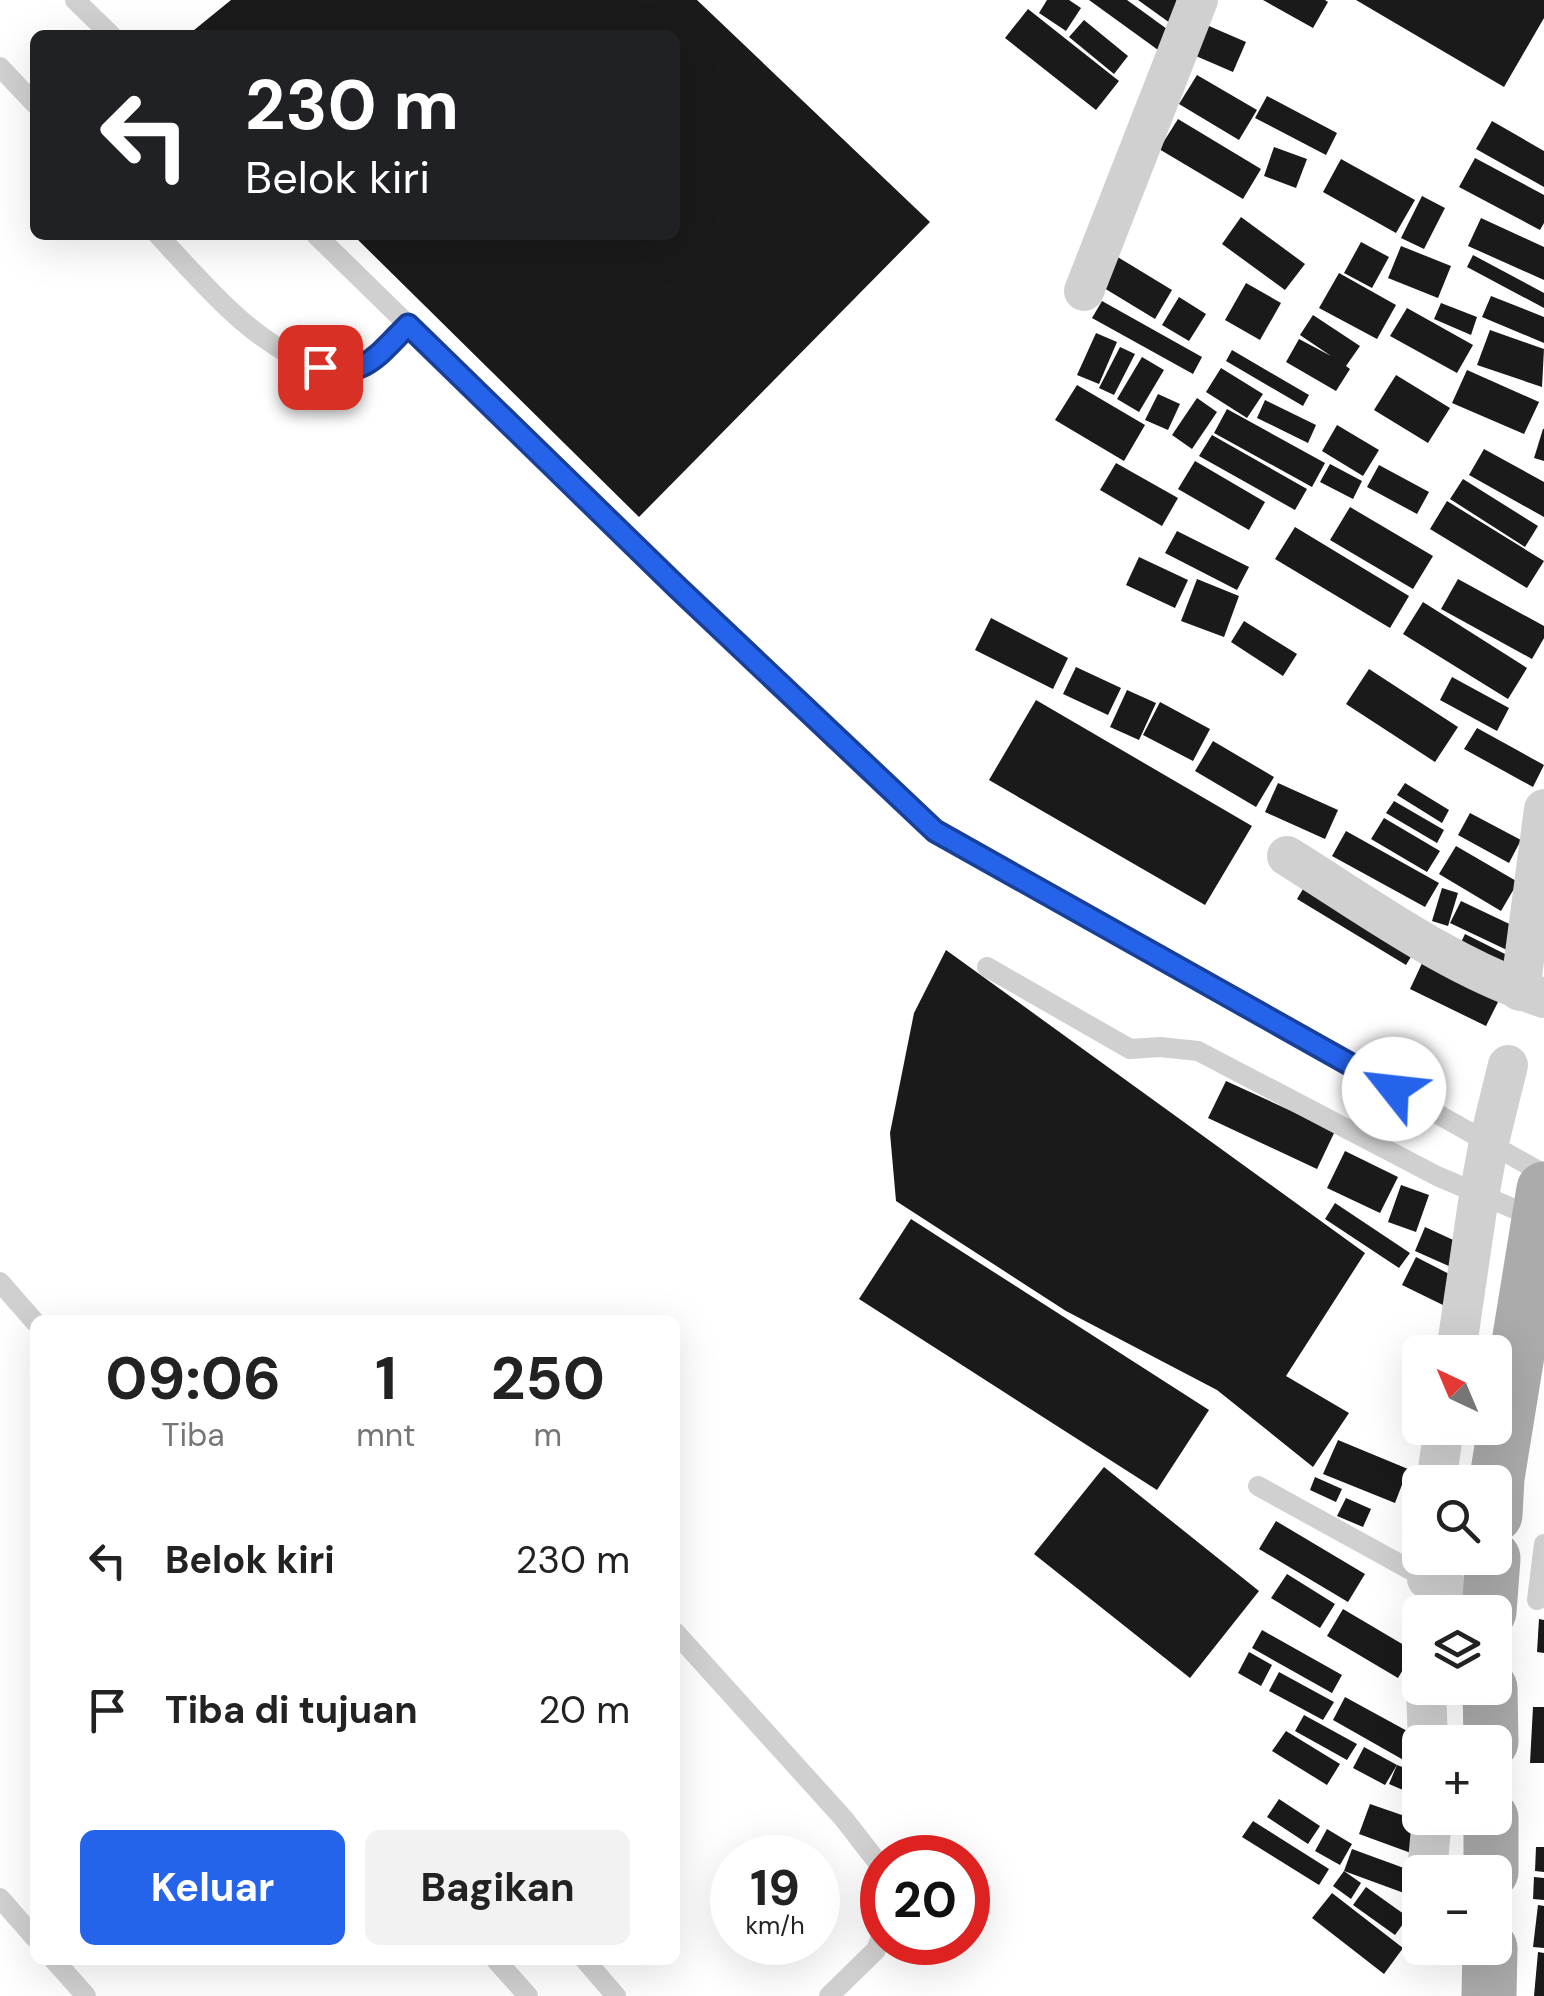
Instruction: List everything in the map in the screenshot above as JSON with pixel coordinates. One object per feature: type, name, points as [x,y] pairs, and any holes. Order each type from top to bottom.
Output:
[{"type":"main road","points":[[1489,1335],[1541,1214]]},
{"type":"main road","points":[[1489,1996],[1490,1965]]},
{"type":"street","points":[[1084,291],[1198,0]]},
{"type":"street","points":[[1287,856],[1444,953],[1532,994],[1539,834],[1544,809]]},
{"type":"street","points":[[1481,1335],[1480,1196],[1508,1065]]},
{"type":"street","points":[[1427,1583],[1502,1595]]},
{"type":"lane","points":[[76,0],[106,30]]},
{"type":"lane","points":[[0,67],[30,99]]},
{"type":"lane","points":[[163,240],[216,297],[266,339],[320,367],[339,373],[361,368],[408,325]]},
{"type":"lane","points":[[321,240],[678,588],[935,831],[1489,1142],[1541,1214]]},
{"type":"lane","points":[[987,967],[1130,1050],[1160,1047],[1198,1051],[1480,1196],[1541,1214]]},
{"type":"lane","points":[[0,1282],[30,1316]]},
{"type":"lane","points":[[1258,1486],[1427,1583]]},
{"type":"lane","points":[[1509,1595],[1544,1544]]},
{"type":"lane","points":[[680,1638],[860,1840]]},
{"type":"lane","points":[[0,1898],[30,1932]]},
{"type":"lane","points":[[58,1965],[86,1996]]},
{"type":"lane","points":[[500,1965],[528,1996]]},
{"type":"lane","points":[[589,1965],[616,1996]]},
{"type":"lane","points":[[829,1996],[861,1965]]},
{"type":"building","points":[[231,0],[697,0],[930,222],[639,517],[358,240],[680,240],[680,30],[194,30]]},
{"type":"building","points":[[1047,0],[1069,0],[1081,8],[1066,31],[1039,13]]},
{"type":"building","points":[[1089,0],[1127,0],[1178,37],[1165,55]]},
{"type":"building","points":[[1138,0],[1176,0],[1184,5],[1170,23]]},
{"type":"building","points":[[1263,0],[1325,0],[1328,2],[1313,28]]},
{"type":"building","points":[[1356,0],[1544,0],[1544,18],[1504,87]]},
{"type":"building","points":[[1028,9],[1119,81],[1096,110],[1005,38]]},
{"type":"building","points":[[1084,20],[1128,56],[1114,74],[1069,37]]},
{"type":"building","points":[[1202,23],[1246,42],[1233,72],[1189,53]]},
{"type":"building","points":[[1197,75],[1257,110],[1239,140],[1179,104]]},
{"type":"building","points":[[1267,96],[1337,133],[1326,155],[1255,118]]},
{"type":"building","points":[[1178,119],[1261,169],[1243,199],[1159,149]]},
{"type":"building","points":[[1492,121],[1544,151],[1544,187],[1476,149]]},
{"type":"building","points":[[1274,147],[1307,159],[1296,188],[1264,176]]},
{"type":"building","points":[[1475,158],[1544,195],[1544,223],[1540,230],[1459,187]]},
{"type":"building","points":[[1341,159],[1415,200],[1396,233],[1323,192]]},
{"type":"building","points":[[1422,196],[1445,208],[1424,249],[1401,238]]},
{"type":"building","points":[[1241,217],[1305,264],[1285,290],[1222,244]]},
{"type":"building","points":[[1481,218],[1544,247],[1544,280],[1468,246]]},
{"type":"building","points":[[1361,242],[1389,257],[1372,288],[1344,273]]},
{"type":"building","points":[[1401,246],[1451,266],[1438,298],[1388,278]]},
{"type":"building","points":[[1473,255],[1544,293],[1544,308],[1467,267]]},
{"type":"building","points":[[1116,256],[1172,290],[1155,319],[1099,285]]},
{"type":"building","points":[[1339,273],[1396,305],[1377,339],[1319,308]]},
{"type":"building","points":[[1246,283],[1281,303],[1260,340],[1225,320]]},
{"type":"building","points":[[1491,296],[1544,317],[1544,343],[1482,317]]},
{"type":"building","points":[[1179,297],[1206,314],[1189,341],[1162,325]]},
{"type":"building","points":[[1102,301],[1202,357],[1193,374],[1092,318]]},
{"type":"building","points":[[1441,303],[1477,317],[1471,335],[1434,319]]},
{"type":"building","points":[[1407,308],[1473,345],[1457,373],[1390,336]]},
{"type":"building","points":[[1313,315],[1360,346],[1336,391],[1286,362],[1299,339],[1331,356],[1300,335]]},
{"type":"building","points":[[1490,330],[1544,349],[1542,387],[1477,365]]},
{"type":"building","points":[[1096,333],[1117,342],[1099,384],[1077,375]]},
{"type":"building","points":[[1120,347],[1135,354],[1114,395],[1099,388]]},
{"type":"building","points":[[1232,350],[1309,395],[1303,406],[1226,361]]},
{"type":"building","points":[[1142,357],[1164,370],[1139,412],[1117,399]]},
{"type":"building","points":[[1221,368],[1263,394],[1247,418],[1206,392]]},
{"type":"building","points":[[1467,370],[1539,402],[1524,434],[1452,403]]},
{"type":"building","points":[[1396,375],[1450,408],[1428,443],[1374,410]]},
{"type":"building","points":[[1077,385],[1145,425],[1124,461],[1055,420]]},
{"type":"building","points":[[1158,394],[1180,404],[1168,430],[1145,420]]},
{"type":"building","points":[[1197,398],[1217,412],[1192,449],[1172,435]]},
{"type":"building","points":[[1265,400],[1316,425],[1308,443],[1257,418]]},
{"type":"building","points":[[1227,409],[1325,463],[1312,487],[1214,433]]},
{"type":"building","points":[[1337,425],[1379,450],[1363,476],[1322,451]]},
{"type":"building","points":[[1544,429],[1544,461],[1534,458]]},
{"type":"building","points":[[1212,435],[1307,489],[1295,510],[1199,456]]},
{"type":"building","points":[[1484,449],[1544,482],[1544,517],[1469,475]]},
{"type":"building","points":[[1195,461],[1265,502],[1249,530],[1178,489]]},
{"type":"building","points":[[1116,463],[1178,498],[1162,526],[1100,490]]},
{"type":"building","points":[[1330,464],[1362,481],[1353,499],[1320,482]]},
{"type":"building","points":[[1379,465],[1429,492],[1417,514],[1367,487]]},
{"type":"building","points":[[1463,479],[1538,526],[1525,547],[1450,499]]},
{"type":"building","points":[[1447,501],[1544,561],[1527,588],[1430,529]]},
{"type":"building","points":[[1350,507],[1433,556],[1413,589],[1330,540]]},
{"type":"building","points":[[1295,527],[1409,596],[1390,628],[1275,559]]},
{"type":"building","points":[[1177,531],[1249,567],[1237,590],[1165,553]]},
{"type":"building","points":[[1139,557],[1188,580],[1175,608],[1126,585]]},
{"type":"building","points":[[1197,579],[1239,596],[1224,637],[1181,621]]},
{"type":"building","points":[[1458,579],[1544,626],[1544,638],[1532,659],[1441,609]]},
{"type":"building","points":[[1423,602],[1527,668],[1508,699],[1403,634]]},
{"type":"building","points":[[991,618],[1068,658],[1053,689],[975,650]]},
{"type":"building","points":[[1244,621],[1297,654],[1283,676],[1231,642]]},
{"type":"building","points":[[1076,667],[1121,688],[1108,715],[1063,694]]},
{"type":"building","points":[[1369,669],[1458,727],[1435,762],[1346,704]]},
{"type":"building","points":[[1452,677],[1509,708],[1497,731],[1440,700]]},
{"type":"building","points":[[1127,690],[1156,703],[1139,740],[1110,727]]},
{"type":"building","points":[[1036,700],[1252,826],[1205,905],[989,780]]},
{"type":"building","points":[[1160,702],[1210,729],[1193,761],[1143,735]]},
{"type":"building","points":[[1477,728],[1544,765],[1533,787],[1464,749]]},
{"type":"building","points":[[1213,741],[1274,777],[1256,807],[1195,771]]},
{"type":"building","points":[[1278,783],[1338,810],[1325,839],[1265,812]]},
{"type":"building","points":[[1405,783],[1449,810],[1442,823],[1397,795]]},
{"type":"building","points":[[1394,801],[1444,830],[1437,843],[1386,813]]},
{"type":"building","points":[[1470,813],[1521,840],[1509,863],[1458,835]]},
{"type":"building","points":[[1384,818],[1440,851],[1427,872],[1371,839]]},
{"type":"building","points":[[1346,831],[1439,883],[1425,907],[1332,856]]},
{"type":"building","points":[[1456,846],[1518,882],[1501,911],[1439,874]]},
{"type":"building","points":[[1309,879],[1418,945],[1406,965],[1297,899]]},
{"type":"building","points":[[1442,888],[1458,893],[1448,926],[1432,921]]},
{"type":"building","points":[[1461,901],[1520,929],[1509,951],[1450,923]]},
{"type":"building","points":[[1465,934],[1507,955],[1497,975],[1455,955]]},
{"type":"building","points":[[946,950],[1365,1253],[1286,1376],[1349,1413],[1313,1467],[1217,1390],[1066,1311],[896,1201],[890,1133],[914,1013]]},
{"type":"building","points":[[1424,959],[1501,996],[1486,1026],[1410,989]]},
{"type":"building","points":[[1425,1069],[1445,1081],[1431,1103],[1411,1091]]},
{"type":"building","points":[[1226,1081],[1335,1131],[1317,1169],[1208,1118]]},
{"type":"building","points":[[1345,1151],[1398,1177],[1380,1213],[1327,1188]]},
{"type":"building","points":[[1401,1185],[1429,1195],[1416,1232],[1388,1222]]},
{"type":"building","points":[[1335,1203],[1410,1253],[1399,1268],[1325,1219]]},
{"type":"building","points":[[911,1219],[1209,1410],[1157,1490],[859,1299]]},
{"type":"building","points":[[1425,1227],[1462,1244],[1451,1267],[1415,1251]]},
{"type":"building","points":[[1416,1257],[1459,1279],[1445,1306],[1402,1285]]},
{"type":"building","points":[[1338,1440],[1402,1467],[1402,1485],[1395,1503],[1323,1474]]},
{"type":"building","points":[[1104,1467],[1259,1591],[1190,1678],[1034,1554]]},
{"type":"building","points":[[1315,1477],[1342,1489],[1336,1502],[1310,1490]]},
{"type":"building","points":[[1346,1498],[1371,1509],[1363,1527],[1337,1516]]},
{"type":"building","points":[[1276,1521],[1365,1574],[1348,1602],[1259,1549]]},
{"type":"building","points":[[1287,1574],[1335,1604],[1320,1628],[1271,1598]]},
{"type":"building","points":[[1343,1609],[1402,1644],[1402,1671],[1398,1678],[1327,1636]]},
{"type":"building","points":[[1539,1619],[1544,1620],[1544,1653],[1537,1652]]},
{"type":"building","points":[[1262,1630],[1342,1675],[1332,1693],[1252,1648]]},
{"type":"building","points":[[1249,1652],[1272,1665],[1261,1686],[1238,1673]]},
{"type":"building","points":[[1279,1672],[1334,1702],[1323,1720],[1269,1691]]},
{"type":"building","points":[[1345,1697],[1402,1728],[1402,1759],[1333,1720]]},
{"type":"building","points":[[1533,1707],[1544,1707],[1544,1763],[1530,1763]]},
{"type":"building","points":[[1304,1715],[1357,1744],[1347,1760],[1295,1731]]},
{"type":"building","points":[[1286,1731],[1340,1764],[1327,1785],[1272,1751]]},
{"type":"building","points":[[1364,1747],[1397,1765],[1385,1785],[1353,1768]]},
{"type":"building","points":[[1397,1765],[1402,1767],[1402,1790],[1389,1784]]},
{"type":"building","points":[[1279,1799],[1320,1826],[1308,1844],[1267,1817]]},
{"type":"building","points":[[1370,1804],[1402,1815],[1402,1835],[1417,1835],[1411,1853],[1359,1834]]},
{"type":"building","points":[[1253,1821],[1329,1869],[1319,1885],[1242,1837]]},
{"type":"building","points":[[1327,1829],[1352,1844],[1340,1865],[1315,1851]]},
{"type":"building","points":[[1536,1847],[1544,1847],[1544,1872],[1535,1871]]},
{"type":"building","points":[[1352,1849],[1402,1867],[1402,1892],[1344,1871]]},
{"type":"building","points":[[1344,1871],[1361,1883],[1351,1899],[1333,1886]]},
{"type":"building","points":[[1534,1877],[1544,1878],[1544,1900],[1533,1899]]},
{"type":"building","points":[[1366,1887],[1402,1913],[1402,1925],[1395,1935],[1353,1905]]},
{"type":"building","points":[[1332,1893],[1402,1949],[1384,1974],[1312,1918]]},
{"type":"building","points":[[1538,1905],[1544,1906],[1544,1948],[1533,1947]]},
{"type":"building","points":[[1538,1952],[1544,1953],[1544,1996],[1534,1996]]},
{"type":"route","points":[[320,367],[339,373],[361,368],[408,325],[935,831],[1394,1089]]}]
